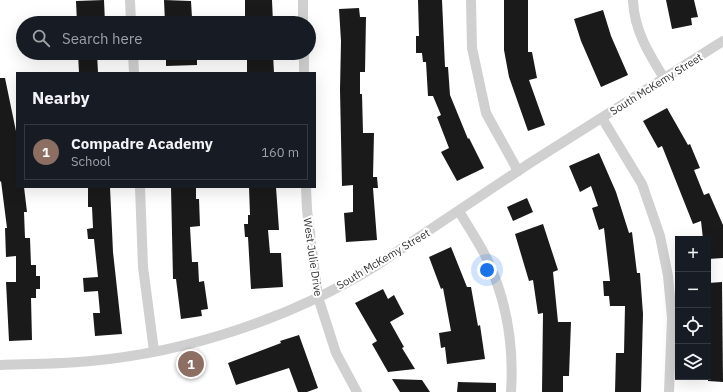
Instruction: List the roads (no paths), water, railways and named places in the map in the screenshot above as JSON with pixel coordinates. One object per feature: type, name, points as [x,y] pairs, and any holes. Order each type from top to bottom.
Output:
[{"type":"street","points":[[130,0],[131,16]]},
{"type":"street","points":[[303,0],[303,16]]},
{"type":"street","points":[[471,0],[472,48],[486,113],[518,171]]},
{"type":"street","points":[[633,0],[634,13],[643,44],[664,78]]},
{"type":"street","name":"South McKemy Street","points":[[0,366],[92,361],[154,351],[210,339],[235,331],[318,297],[350,281],[518,171],[723,41]]},
{"type":"street","points":[[133,60],[134,72]]},
{"type":"street","points":[[304,60],[304,72]]},
{"type":"street","points":[[602,118],[642,184],[660,236],[668,276],[672,318],[669,392]]},
{"type":"street","points":[[140,188],[143,267],[154,351]]},
{"type":"street","name":"West Julie Drive","points":[[306,188],[307,210],[318,297],[336,353],[357,392]]},
{"type":"street","points":[[459,211],[487,259],[503,299],[510,332],[511,392]]},
{"type":"place","name":"Compadre Academy","points":[[191,364]]}]
